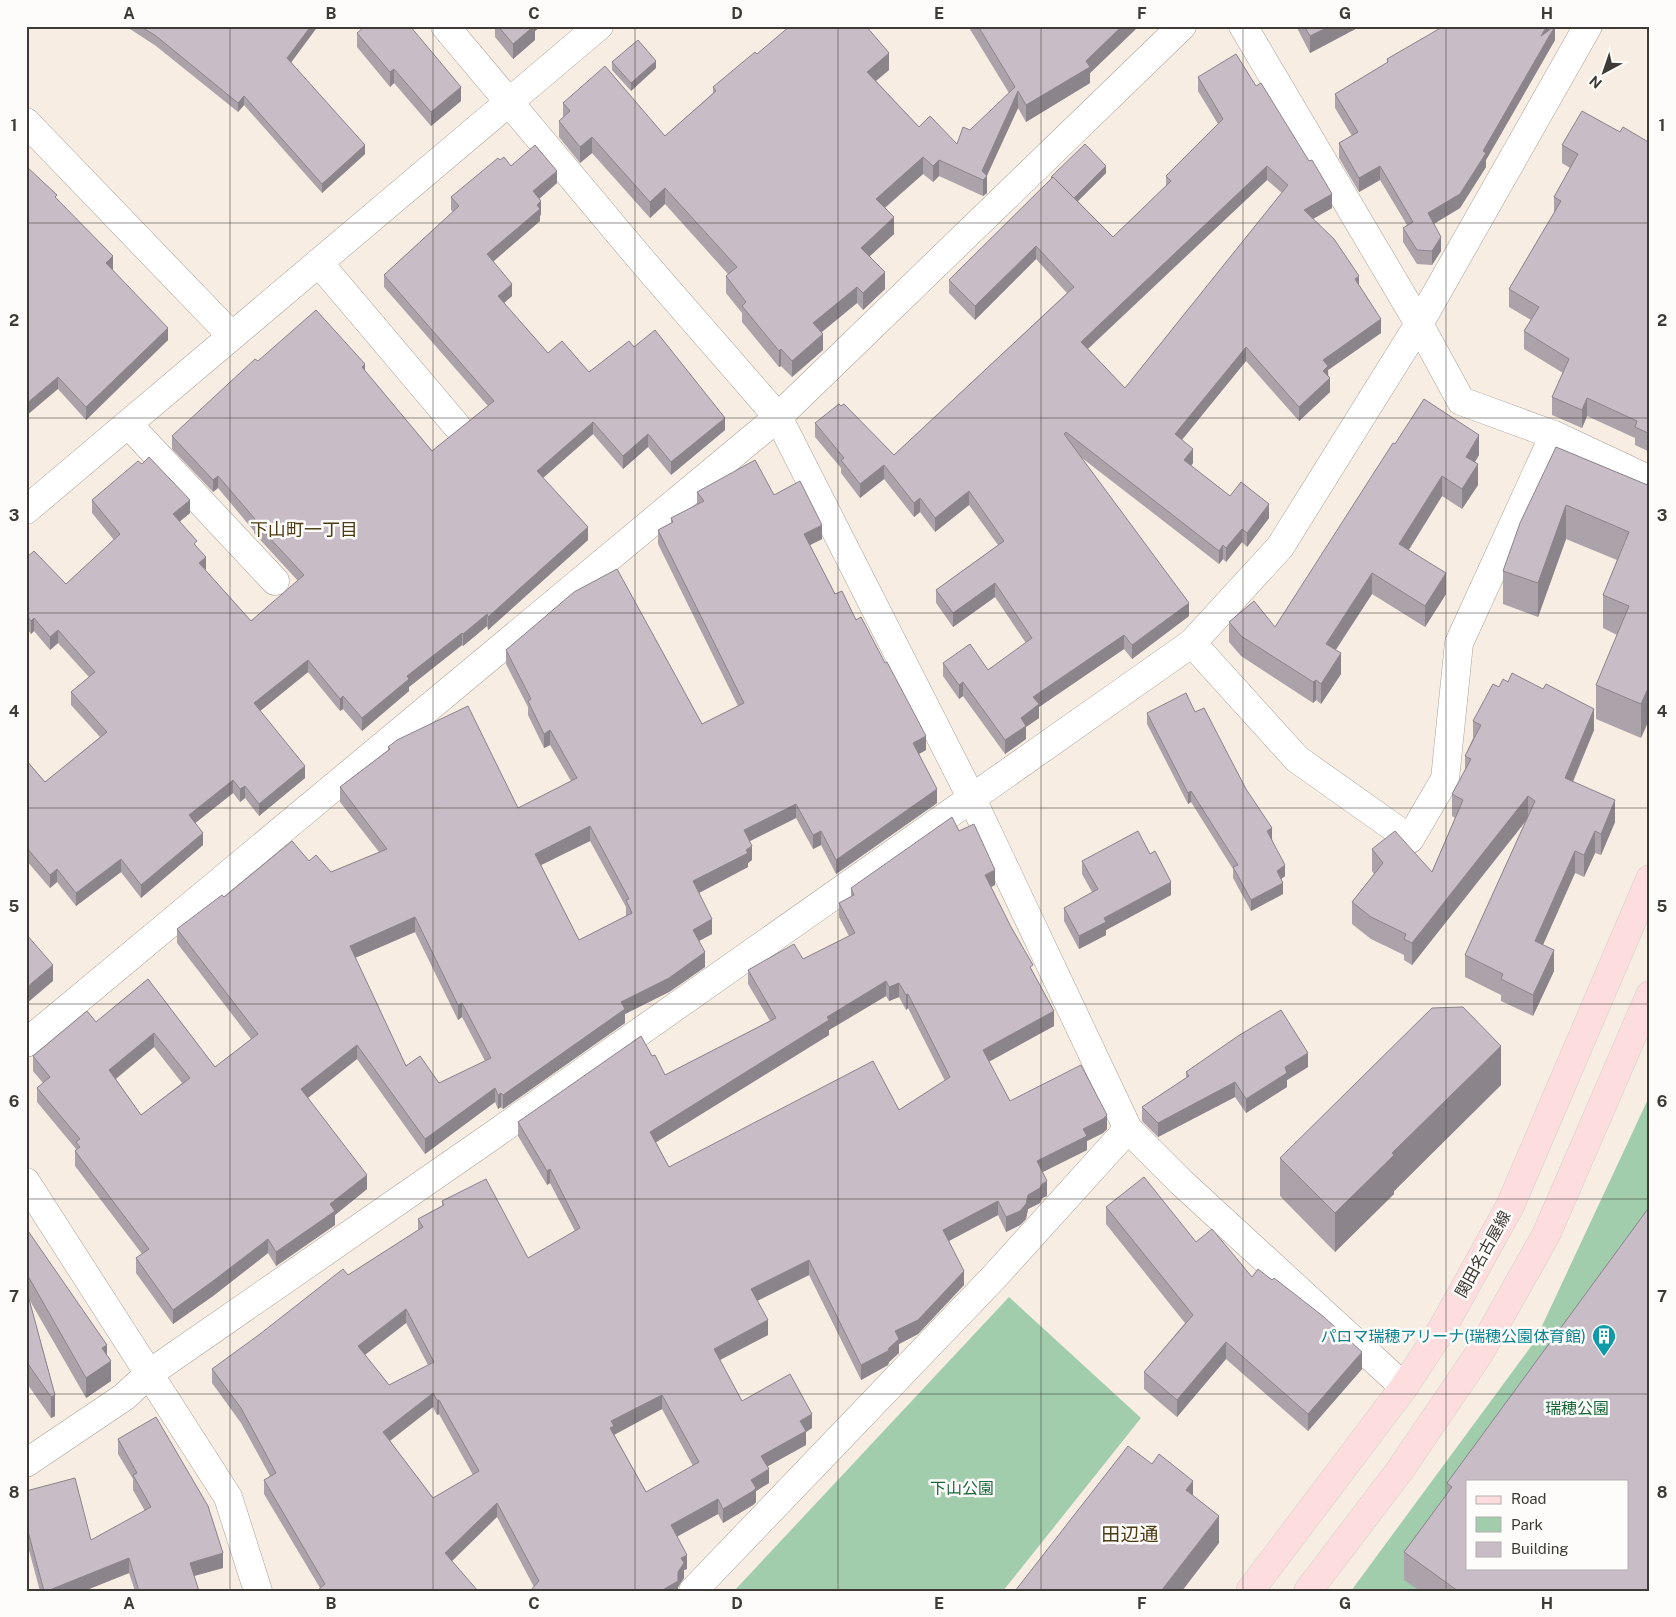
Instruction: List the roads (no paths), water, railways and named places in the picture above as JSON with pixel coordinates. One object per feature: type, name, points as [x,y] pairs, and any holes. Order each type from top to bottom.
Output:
[{"type":"main road","name":"関田名古屋線","points":[[1250,1591],[1404,1387],[1442,1329],[1510,1206],[1650,879]]},
{"type":"main road","points":[[1308,1591],[1400,1470],[1479,1354],[1546,1236],[1650,995]]},
{"type":"street","points":[[445,26],[644,262],[778,417],[972,798],[1128,1129],[1181,1182],[1404,1387]]},
{"type":"street","points":[[26,510],[599,26]]},
{"type":"street","points":[[26,1043],[778,417],[1182,26]]},
{"type":"street","points":[[1242,26],[1461,400],[1554,435],[1650,480]]},
{"type":"street","points":[[26,1463],[124,1397],[150,1374],[1192,643],[1280,547],[1418,324],[1588,26]]},
{"type":"street","points":[[26,122],[232,336]]},
{"type":"street","points":[[319,263],[456,424]]},
{"type":"street","points":[[128,424],[275,581]]},
{"type":"street","points":[[1192,643],[1297,759],[1410,839],[1445,779],[1459,643],[1554,435]]},
{"type":"street","points":[[692,1591],[995,1276],[1128,1129]]},
{"type":"street","points":[[26,1182],[228,1497],[258,1591]]},
{"type":"place","name":"パロマ瑞穂アリーナ(瑞穂公園体育館)","points":[[1604,1357]]},
{"type":"district","name":"下山町一丁目","points":[[304,529]]},
{"type":"district","name":"田辺通","points":[[1130,1534]]},
{"type":"park label","name":"瑞穂公園","points":[[1577,1408]]},
{"type":"park label","name":"下山公園","points":[[962,1488]]}]
